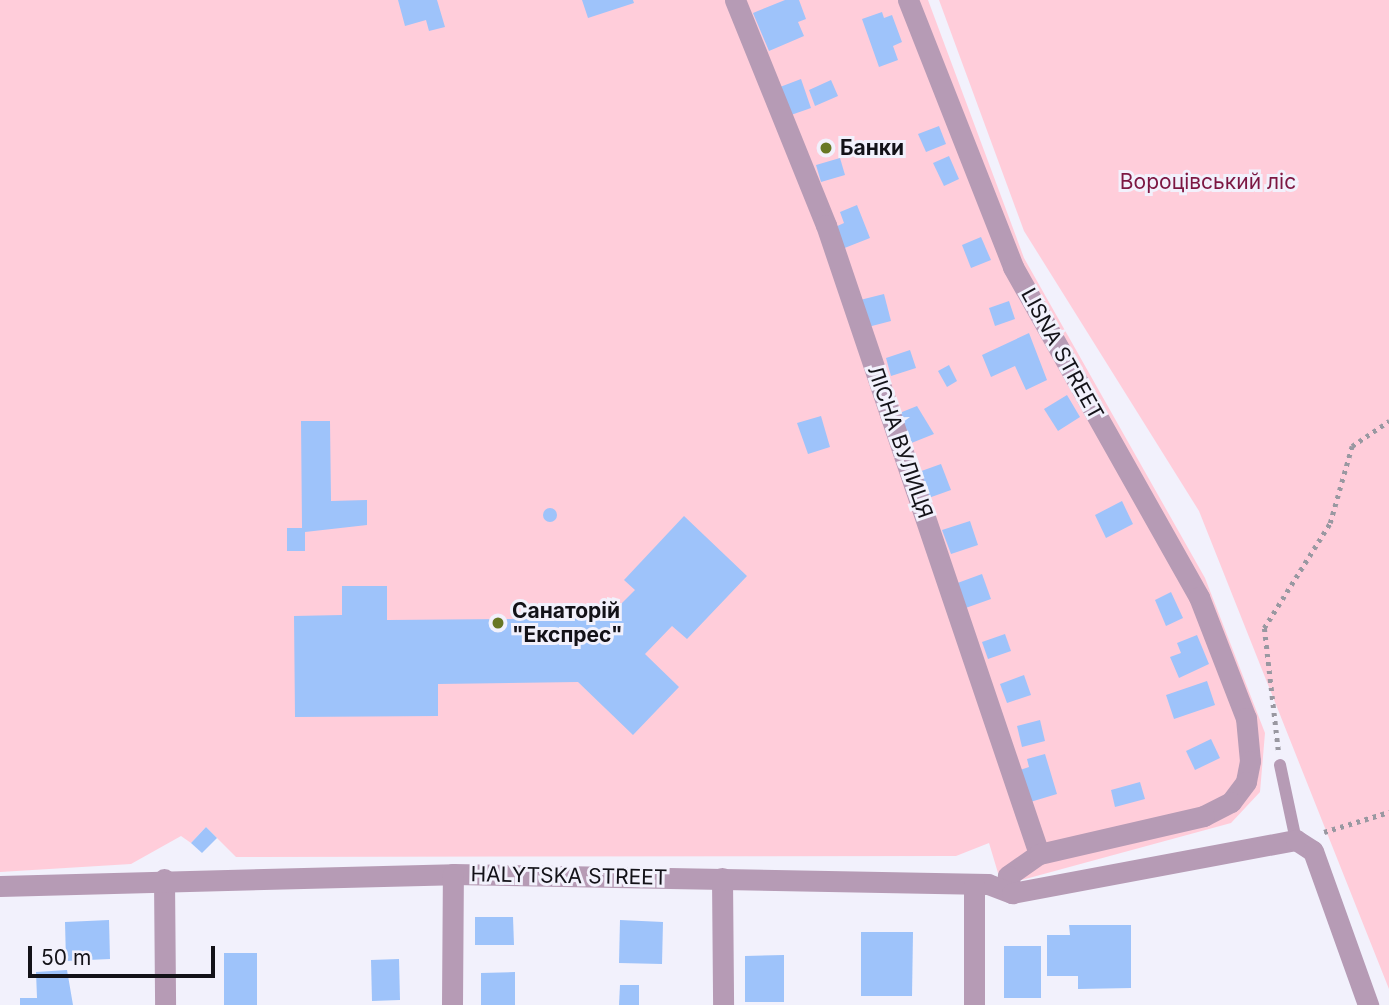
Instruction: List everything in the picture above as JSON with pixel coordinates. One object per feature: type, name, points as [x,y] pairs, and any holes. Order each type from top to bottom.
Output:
[{"type":"street","name":"ЛІСНА ВУЛИЦЯ","points":[[735,0],[826,225],[1039,854]]},
{"type":"street","name":"LISNA STREET","points":[[908,0],[1013,267],[1199,597],[1246,718],[1250,761],[1246,782],[1231,802],[1204,816],[1039,854]]},
{"type":"street","points":[[1010,884],[1296,840],[1312,851],[1367,1005]]},
{"type":"street","points":[[1010,884],[1039,854]]},
{"type":"street","points":[[452,1005],[453,874]]},
{"type":"street","name":"HALYTSKA STREET","points":[[0,886],[164,879],[453,874],[1010,884]]},
{"type":"street","points":[[722,877],[723,1005]]},
{"type":"street","points":[[164,879],[165,1005]]},
{"type":"street","points":[[974,884],[974,1005]]},
{"type":"lane","points":[[1280,765],[1296,840]]},
{"type":"path","points":[[1280,765],[1264,628],[1330,523],[1352,446],[1389,421]]},
{"type":"path","points":[[1296,840],[1389,812]]},
{"type":"green space","points":[[0,0],[928,0],[1024,258],[1205,578],[1265,733],[1260,792],[1231,823],[1018,881],[998,873],[989,843],[956,856],[236,857],[206,827],[191,843],[181,836],[131,864],[0,872]]},
{"type":"green space","name":"Вороцівський ліс","points":[[939,0],[1389,0],[1389,989],[1199,511],[1024,231]]},
{"type":"building","points":[[398,0],[437,0],[445,27],[429,31],[426,20],[405,26]]},
{"type":"building","points":[[582,0],[633,0],[634,3],[588,18]]},
{"type":"building","points":[[785,0],[799,0],[806,19],[798,22],[804,36],[769,51],[753,13]]},
{"type":"building","points":[[882,12],[884,18],[892,15],[902,42],[893,46],[898,60],[879,67],[862,19]]},
{"type":"building","points":[[801,79],[811,108],[791,115],[780,87]]},
{"type":"building","points":[[831,80],[838,96],[815,106],[809,90]]},
{"type":"building","points":[[939,126],[946,144],[926,152],[918,134]]},
{"type":"building","points":[[949,156],[959,179],[944,186],[933,163]]},
{"type":"building","points":[[840,158],[845,175],[821,182],[816,165]]},
{"type":"building","points":[[857,205],[870,238],[842,249],[833,228],[844,223],[840,212]]},
{"type":"building","points":[[981,237],[991,260],[971,268],[962,245]]},
{"type":"building","points":[[884,294],[891,321],[868,327],[860,300]]},
{"type":"building","points":[[1009,301],[1015,319],[995,326],[989,308]]},
{"type":"building","points":[[1029,333],[1047,380],[1026,390],[1015,366],[991,377],[982,355]]},
{"type":"building","points":[[910,350],[916,368],[891,376],[886,358]]},
{"type":"building","points":[[949,365],[957,381],[947,387],[938,371]]},
{"type":"building","points":[[1067,395],[1080,417],[1058,431],[1044,409]]},
{"type":"building","points":[[917,406],[934,434],[909,444],[897,414]]},
{"type":"building","points":[[821,416],[830,447],[808,454],[797,423]]},
{"type":"building","points":[[301,421],[330,421],[331,501],[367,500],[367,525],[305,532],[305,551],[287,551],[287,528],[302,528]]},
{"type":"building","points":[[941,464],[951,490],[923,500],[913,474]]},
{"type":"building","points":[[1122,501],[1133,524],[1106,538],[1095,515]]},
{"type":"building","points":[[547,508],[553,508],[557,515],[553,522],[547,522],[543,518],[543,512]]},
{"type":"building","name":"Санаторій \"Експрес\"","points":[[684,516],[747,576],[687,639],[672,626],[645,654],[679,687],[633,735],[578,682],[438,684],[438,716],[295,717],[294,616],[342,615],[342,586],[387,586],[387,620],[607,618],[635,590],[624,580]]},
{"type":"building","points":[[970,521],[978,545],[951,554],[942,530]]},
{"type":"building","points":[[982,574],[991,599],[960,610],[952,585]]},
{"type":"building","points":[[1171,592],[1183,618],[1166,626],[1155,600]]},
{"type":"building","points":[[1005,634],[1011,651],[988,659],[982,642]]},
{"type":"building","points":[[1197,635],[1209,664],[1179,678],[1170,657],[1181,653],[1177,643]]},
{"type":"building","points":[[1024,675],[1031,695],[1007,703],[1000,684]]},
{"type":"building","points":[[1207,681],[1215,705],[1174,719],[1166,695]]},
{"type":"building","points":[[1040,720],[1045,741],[1022,747],[1017,726]]},
{"type":"building","points":[[1211,739],[1220,758],[1195,770],[1186,751]]},
{"type":"building","points":[[1045,754],[1057,794],[1027,803],[1017,771],[1029,767],[1027,759]]},
{"type":"building","points":[[1140,782],[1145,799],[1115,807],[1111,790]]},
{"type":"building","points":[[206,827],[217,838],[202,853],[191,843]]},
{"type":"building","points":[[475,917],[513,917],[514,945],[475,945]]},
{"type":"building","points":[[109,920],[110,959],[66,961],[65,922]]},
{"type":"building","points":[[620,920],[663,922],[662,964],[619,963]]},
{"type":"building","points":[[1069,925],[1131,925],[1131,988],[1078,989],[1078,976],[1047,976],[1047,935],[1070,935]]},
{"type":"building","points":[[861,932],[913,932],[912,996],[861,996]]},
{"type":"building","points":[[1004,946],[1041,946],[1041,998],[1004,998]]},
{"type":"building","points":[[224,953],[257,953],[257,1005],[224,1005]]},
{"type":"building","points":[[784,955],[784,1002],[745,1002],[745,956]]},
{"type":"building","points":[[399,959],[400,1000],[372,1001],[371,960]]},
{"type":"building","points":[[67,970],[73,1005],[20,1005],[20,998],[37,998],[36,972]]},
{"type":"building","points":[[515,972],[515,1005],[481,1005],[481,973]]},
{"type":"building","points":[[620,985],[639,985],[639,1005],[619,1005]]},
{"type":"place","name":"Банки","points":[[826,148]]},
{"type":"place","name":"Санаторій \"Експрес\"","points":[[498,623]]}]
